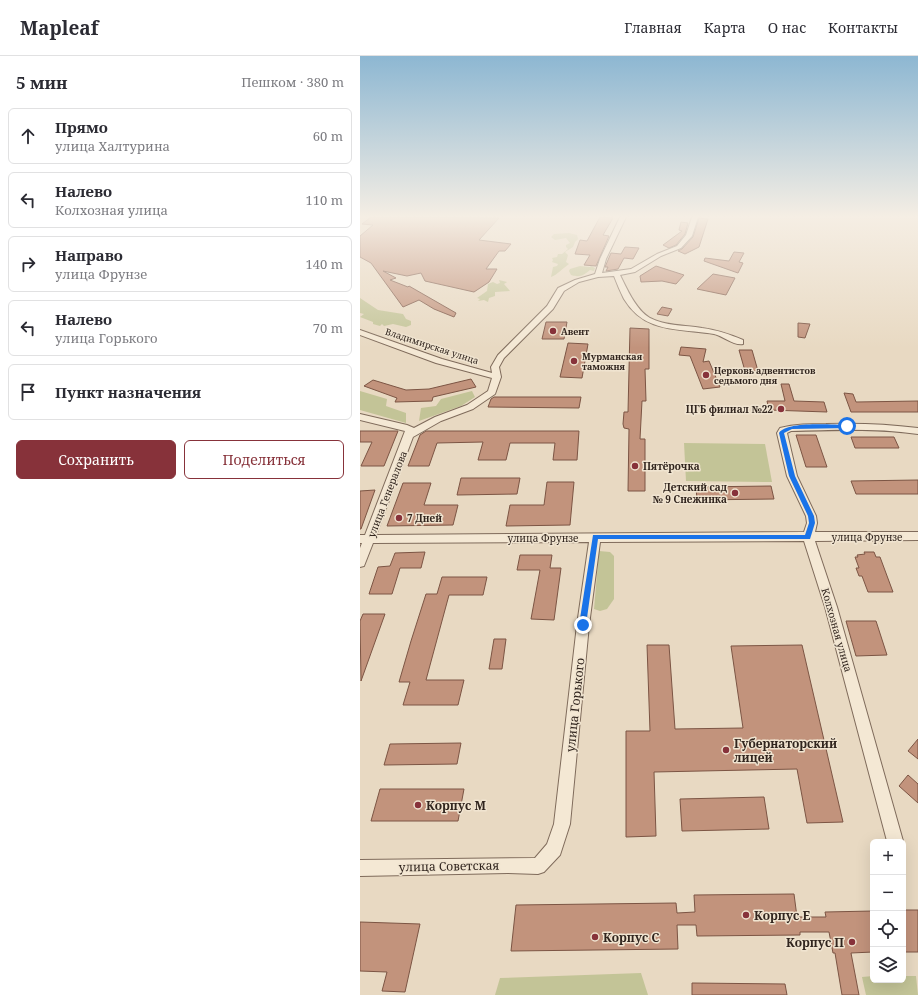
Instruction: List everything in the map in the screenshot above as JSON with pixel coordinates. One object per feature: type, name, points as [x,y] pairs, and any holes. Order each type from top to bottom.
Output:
[{"type":"street","points":[[598,275],[602,261]]},
{"type":"street","points":[[360,417],[407,431],[470,407],[492,392],[497,377],[495,367],[501,357],[550,307],[561,290],[577,281],[598,275],[633,271],[650,261]]},
{"type":"street","points":[[616,274],[628,299],[646,319],[660,325],[724,334],[740,342]]},
{"type":"street","name":"Владимирская улица","points":[[360,332],[440,361],[497,377]]},
{"type":"street","name":"Колхозная улица","points":[[894,839],[831,607],[808,537],[812,523],[811,516],[792,476],[782,433],[784,430],[791,428],[847,426],[902,428],[918,432]]},
{"type":"street","name":"улица Генералова","points":[[360,563],[365,539],[407,431]]},
{"type":"street","name":"улица Фрунзе","points":[[365,539],[918,536]]},
{"type":"street","name":"улица Горького","points":[[538,866],[554,849],[562,824],[583,625],[595,537]]},
{"type":"street","name":"улица Советская","points":[[360,868],[508,865],[538,866]]},
{"type":"green space","points":[[566,261],[569,264],[556,275],[551,277],[553,267],[557,266],[558,264],[552,262]]},
{"type":"green space","points":[[580,266],[591,266],[595,268],[594,271],[590,270],[582,276],[571,275],[569,271],[570,269]]},
{"type":"green space","points":[[499,280],[507,282],[504,284],[510,291],[495,292],[495,296],[489,298],[488,302],[484,300],[478,301],[480,299],[477,298],[487,291],[488,284],[493,282],[497,284],[500,283]]},
{"type":"green space","points":[[360,298],[378,310],[403,314],[406,319],[411,321],[411,325],[406,327],[393,324],[384,326],[382,324],[380,326],[373,324],[373,322],[360,317],[364,314],[360,313]]},
{"type":"green space","points":[[360,391],[387,399],[386,406],[406,413],[406,423],[360,410]]},
{"type":"green space","points":[[472,391],[475,397],[461,406],[419,421],[421,408],[436,406],[441,399]]},
{"type":"green space","points":[[684,443],[765,444],[772,482],[686,481]]},
{"type":"green space","points":[[599,551],[610,552],[614,556],[614,599],[607,609],[600,611],[594,609]]},
{"type":"green space","points":[[641,973],[648,995],[495,995],[500,978]]},
{"type":"green space","points":[[870,976],[870,983],[906,983],[906,976],[916,976],[918,995],[866,995],[862,977]]},
{"type":"building","points":[[367,261],[492,261],[486,269],[497,269],[489,282],[474,292],[425,281],[421,273],[407,276],[383,271],[396,278],[390,280],[408,287],[409,286],[456,313],[454,317],[434,309],[419,300],[403,307],[371,263]]},
{"type":"building","points":[[587,261],[598,261],[596,266],[584,265]]},
{"type":"building","points":[[608,261],[622,261],[618,269],[606,271],[608,267],[605,267]]},
{"type":"building","points":[[704,261],[728,261],[740,261],[739,262],[743,263],[738,273]]},
{"type":"building","points":[[656,266],[684,275],[676,284],[662,281],[641,282],[640,276]]},
{"type":"building","points":[[713,274],[735,278],[726,295],[697,289]]},
{"type":"building","points":[[662,307],[672,309],[668,316],[657,314]]},
{"type":"building","points":[[546,322],[567,322],[564,339],[542,339]]},
{"type":"building","points":[[798,323],[810,324],[805,338],[798,337]]},
{"type":"building","points":[[630,328],[649,329],[649,369],[645,369],[646,401],[642,401],[640,439],[645,439],[645,491],[628,491],[629,429],[624,428],[623,424],[624,412],[628,412]]},
{"type":"building","name":"Мурманская таможня","points":[[568,343],[588,344],[582,378],[560,377]]},
{"type":"building","name":"Церковь адвентистов седьмого дня","points":[[681,347],[706,349],[703,362],[709,361],[720,387],[703,389],[690,356],[679,355]]},
{"type":"building","points":[[739,350],[752,350],[758,371],[745,371]]},
{"type":"building","points":[[471,379],[476,387],[433,397],[432,401],[395,402],[397,398],[364,386],[373,380],[406,390],[429,389]]},
{"type":"building","points":[[781,384],[789,384],[794,401],[824,402],[827,412],[769,410],[767,401],[785,401]]},
{"type":"building","points":[[844,393],[853,394],[856,402],[918,401],[918,412],[851,412]]},
{"type":"building","points":[[494,397],[581,397],[579,408],[488,407],[491,399]]},
{"type":"building","points":[[360,431],[398,431],[384,466],[361,466],[372,442],[360,442]]},
{"type":"building","points":[[426,431],[579,431],[577,460],[553,460],[555,443],[510,443],[506,460],[478,460],[483,442],[437,443],[429,466],[408,466],[420,435]]},
{"type":"building","points":[[796,435],[816,435],[827,467],[806,467]]},
{"type":"building","points":[[851,437],[894,437],[899,448],[855,448]]},
{"type":"building","points":[[461,478],[520,478],[517,494],[457,495]]},
{"type":"building","points":[[918,480],[918,494],[856,494],[851,481]]},
{"type":"building","points":[[547,482],[574,482],[570,525],[506,526],[510,505],[544,505]]},
{"type":"building","points":[[403,483],[431,483],[424,505],[458,505],[453,525],[387,526]]},
{"type":"building","name":"Детский сад № 9 Снежинка","points":[[771,486],[774,499],[697,500],[696,487]]},
{"type":"building","points":[[375,490],[361,529],[360,529],[360,491]]},
{"type":"building","points":[[425,552],[421,568],[400,568],[392,594],[369,594],[378,567],[390,566],[395,553]]},
{"type":"building","points":[[864,552],[874,552],[876,557],[880,557],[893,592],[868,592],[862,576],[859,576],[856,568],[859,568],[855,557],[858,557],[857,555],[865,554]]},
{"type":"building","points":[[520,555],[552,555],[550,568],[561,568],[554,620],[531,619],[540,570],[517,570]]},
{"type":"building","points":[[442,577],[487,577],[483,595],[449,595],[426,680],[464,680],[458,705],[403,705],[410,682],[399,682],[411,641],[426,594],[437,594]]},
{"type":"building","points":[[363,614],[385,614],[361,681],[360,621]]},
{"type":"building","points":[[846,621],[876,621],[887,655],[856,656]]},
{"type":"building","points":[[494,639],[506,639],[502,669],[489,669]]},
{"type":"building","name":"Губернаторский лицей","points":[[647,645],[669,645],[675,729],[743,728],[731,646],[802,645],[843,822],[807,823],[797,769],[654,772],[656,836],[626,837],[626,731],[650,731]]},
{"type":"building","points":[[918,739],[918,759],[908,751]]},
{"type":"building","points":[[461,743],[457,764],[384,765],[390,744]]},
{"type":"building","points":[[908,775],[918,784],[918,803],[899,786]]},
{"type":"building","name":"Корпус M","points":[[380,789],[464,789],[458,821],[371,821]]},
{"type":"building","points":[[764,797],[769,829],[682,831],[680,799]]},
{"type":"building","points":[[794,894],[797,917],[826,917],[825,912],[870,911],[870,952],[851,953],[859,995],[842,995],[835,953],[833,953],[829,932],[800,932],[800,935],[697,936],[696,925],[677,925],[678,949],[511,951],[516,905],[676,903],[677,913],[695,912],[694,895]]},
{"type":"building","points":[[906,910],[918,910],[918,952],[906,952]]},
{"type":"building","points":[[360,922],[420,924],[405,992],[382,991],[387,972],[360,971]]},
{"type":"building","points":[[692,983],[785,984],[787,995],[692,995]]},
{"type":"place","name":"Авент","points":[[553,331]]},
{"type":"place","name":"Мурманская таможня","points":[[574,361]]},
{"type":"place","name":"Церковь адвентистов седьмого дня","points":[[706,375]]},
{"type":"place","name":"ЦГБ филиал №22","points":[[781,409]]},
{"type":"place","name":"Пятёрочка","points":[[635,466]]},
{"type":"place","name":"Детский сад № 9 Снежинка","points":[[735,493]]},
{"type":"place","name":"7 Дней","points":[[399,518]]},
{"type":"place","name":"Губернаторский лицей","points":[[726,750]]},
{"type":"place","name":"Корпус M","points":[[418,805]]},
{"type":"place","name":"Корпус Е","points":[[746,915]]},
{"type":"place","name":"Корпус С","points":[[595,937]]},
{"type":"place","name":"Корпус П","points":[[852,942]]},
{"type":"route","points":[[583,625],[595,537],[808,537],[812,523],[811,516],[792,476],[782,433],[784,430],[791,428],[847,426]]}]
